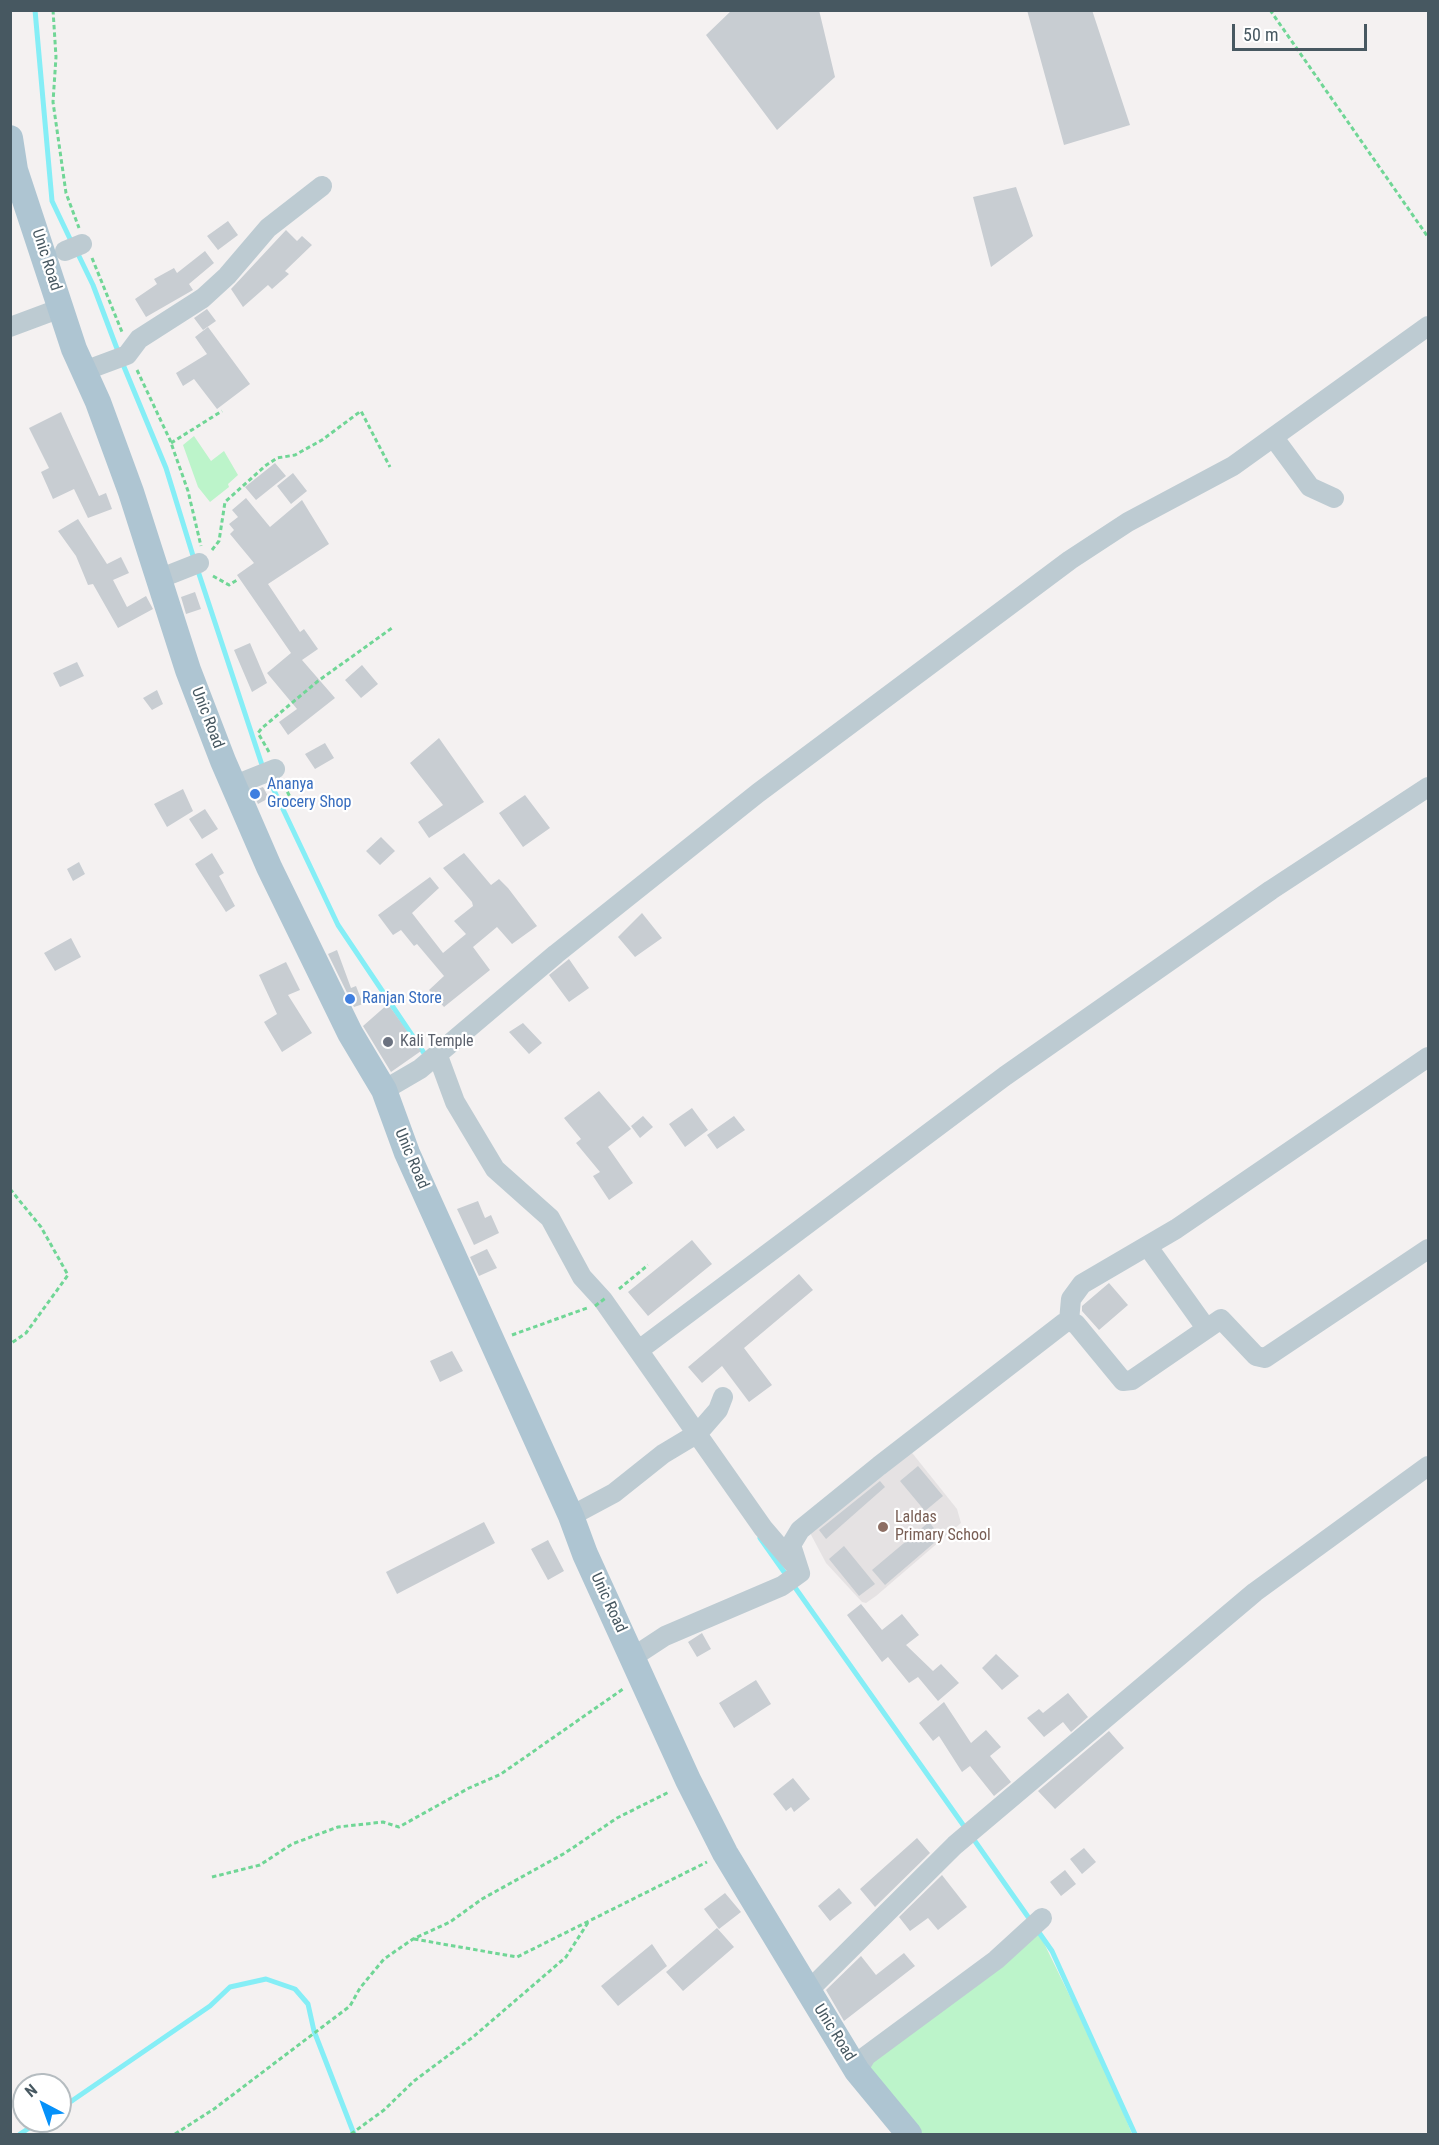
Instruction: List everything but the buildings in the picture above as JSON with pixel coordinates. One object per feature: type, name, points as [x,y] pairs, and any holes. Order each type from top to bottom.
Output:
[{"type":"main road","name":"Unic Road","points":[[10,138],[15,170],[60,308],[98,402],[161,578],[188,670],[223,761],[244,781],[303,941],[350,1033],[384,1090],[407,1154],[571,1516],[585,1554],[688,1780],[725,1853],[857,2071],[909,2134]]},
{"type":"street","points":[[84,371],[120,358],[139,339],[203,298],[227,276],[268,228],[322,186]]},
{"type":"street","points":[[10,327],[60,308]]},
{"type":"street","points":[[384,1090],[420,1070],[438,1056],[556,954],[749,800],[992,617],[1122,526],[1204,483],[1274,438],[1428,326]]},
{"type":"street","points":[[1274,438],[1310,487],[1334,498]]},
{"type":"street","points":[[161,578],[200,562]]},
{"type":"street","points":[[244,781],[275,769]]},
{"type":"street","points":[[639,1350],[1005,1076],[1271,890],[1428,787]]},
{"type":"street","points":[[438,1056],[455,1102],[495,1169],[550,1218],[582,1276],[603,1300],[639,1350],[693,1437],[763,1528],[799,1570]]},
{"type":"street","points":[[1069,1321],[1069,1305],[1074,1292],[1082,1284],[1148,1247],[1428,1057]]},
{"type":"street","points":[[1148,1247],[1206,1328]]},
{"type":"street","points":[[1069,1321],[1078,1327],[1119,1378],[1128,1382],[1218,1319],[1224,1320],[1256,1356],[1265,1358],[1428,1249]]},
{"type":"street","points":[[799,1570],[791,1545],[800,1530],[879,1466],[1069,1321]]},
{"type":"street","points":[[571,1516],[614,1494],[663,1454],[693,1437],[718,1410],[723,1397]]},
{"type":"street","points":[[808,1991],[960,1841],[1255,1592],[1428,1467]]},
{"type":"street","points":[[637,1666],[665,1636],[782,1586],[799,1570]]},
{"type":"street","points":[[857,2071],[866,2056],[996,1960],[1032,1928]]},
{"type":"path","points":[[53,10],[56,57],[53,102],[74,248],[92,259],[123,334],[120,358],[133,359],[171,443],[188,491],[198,538],[200,562],[216,578],[229,585],[237,580]]},
{"type":"path","points":[[1270,10],[1428,237]]},
{"type":"path","points":[[171,443],[222,411]]},
{"type":"path","points":[[200,562],[219,541],[225,502],[265,466],[277,458],[295,455],[322,440],[361,411],[390,467]]},
{"type":"path","points":[[291,799],[258,733],[318,681],[392,628]]},
{"type":"path","points":[[10,1189],[41,1227],[68,1275],[26,1333],[10,1344]]},
{"type":"path","points":[[491,1339],[521,1333],[553,1319],[595,1306],[648,1265]]},
{"type":"path","points":[[212,1877],[260,1864],[292,1844],[338,1827],[383,1822],[399,1827],[469,1788],[501,1774],[637,1666]]},
{"type":"path","points":[[175,2134],[214,2109],[350,2006],[360,1988],[384,1959],[414,1939],[450,1922],[491,1894],[565,1853],[617,1818],[653,1801],[688,1780]]},
{"type":"path","points":[[414,1939],[517,1957],[725,1853]]},
{"type":"path","points":[[351,2134],[384,2110],[414,2081],[473,2037],[566,1957],[590,1920]]},
{"type":"shaded area","name":"Laldas Primary School","points":[[909,1449],[957,1509],[961,1523],[876,1596],[866,1603],[862,1602],[826,1563],[809,1531]]},
{"type":"green space","points":[[194,436],[211,461],[224,451],[238,475],[228,484],[229,487],[210,502],[198,487],[183,445]]},
{"type":"green space","points":[[1039,1933],[1105,2068],[1132,2134],[912,2134],[864,2068]]},
{"type":"waterway","points":[[35,10],[52,201],[72,243]]},
{"type":"waterway","points":[[77,252],[93,285],[119,354]]},
{"type":"waterway","points":[[122,362],[166,468],[194,559]]},
{"type":"waterway","points":[[197,568],[262,765],[338,925],[428,1059]]},
{"type":"waterway","points":[[760,1538],[966,1829]]},
{"type":"waterway","points":[[972,1837],[1052,1951],[1135,2134]]},
{"type":"waterway","points":[[72,2101],[210,2006],[230,1987],[266,1979],[295,1989],[308,2004],[314,2031],[354,2134]]},
{"type":"place","name":"Ananya Grocery Shop","points":[[255,794]]},
{"type":"place","name":"Ranjan Store","points":[[350,999]]},
{"type":"place","name":"Kali Temple","points":[[388,1042]]},
{"type":"place","name":"Laldas Primary School","points":[[883,1527]]}]
